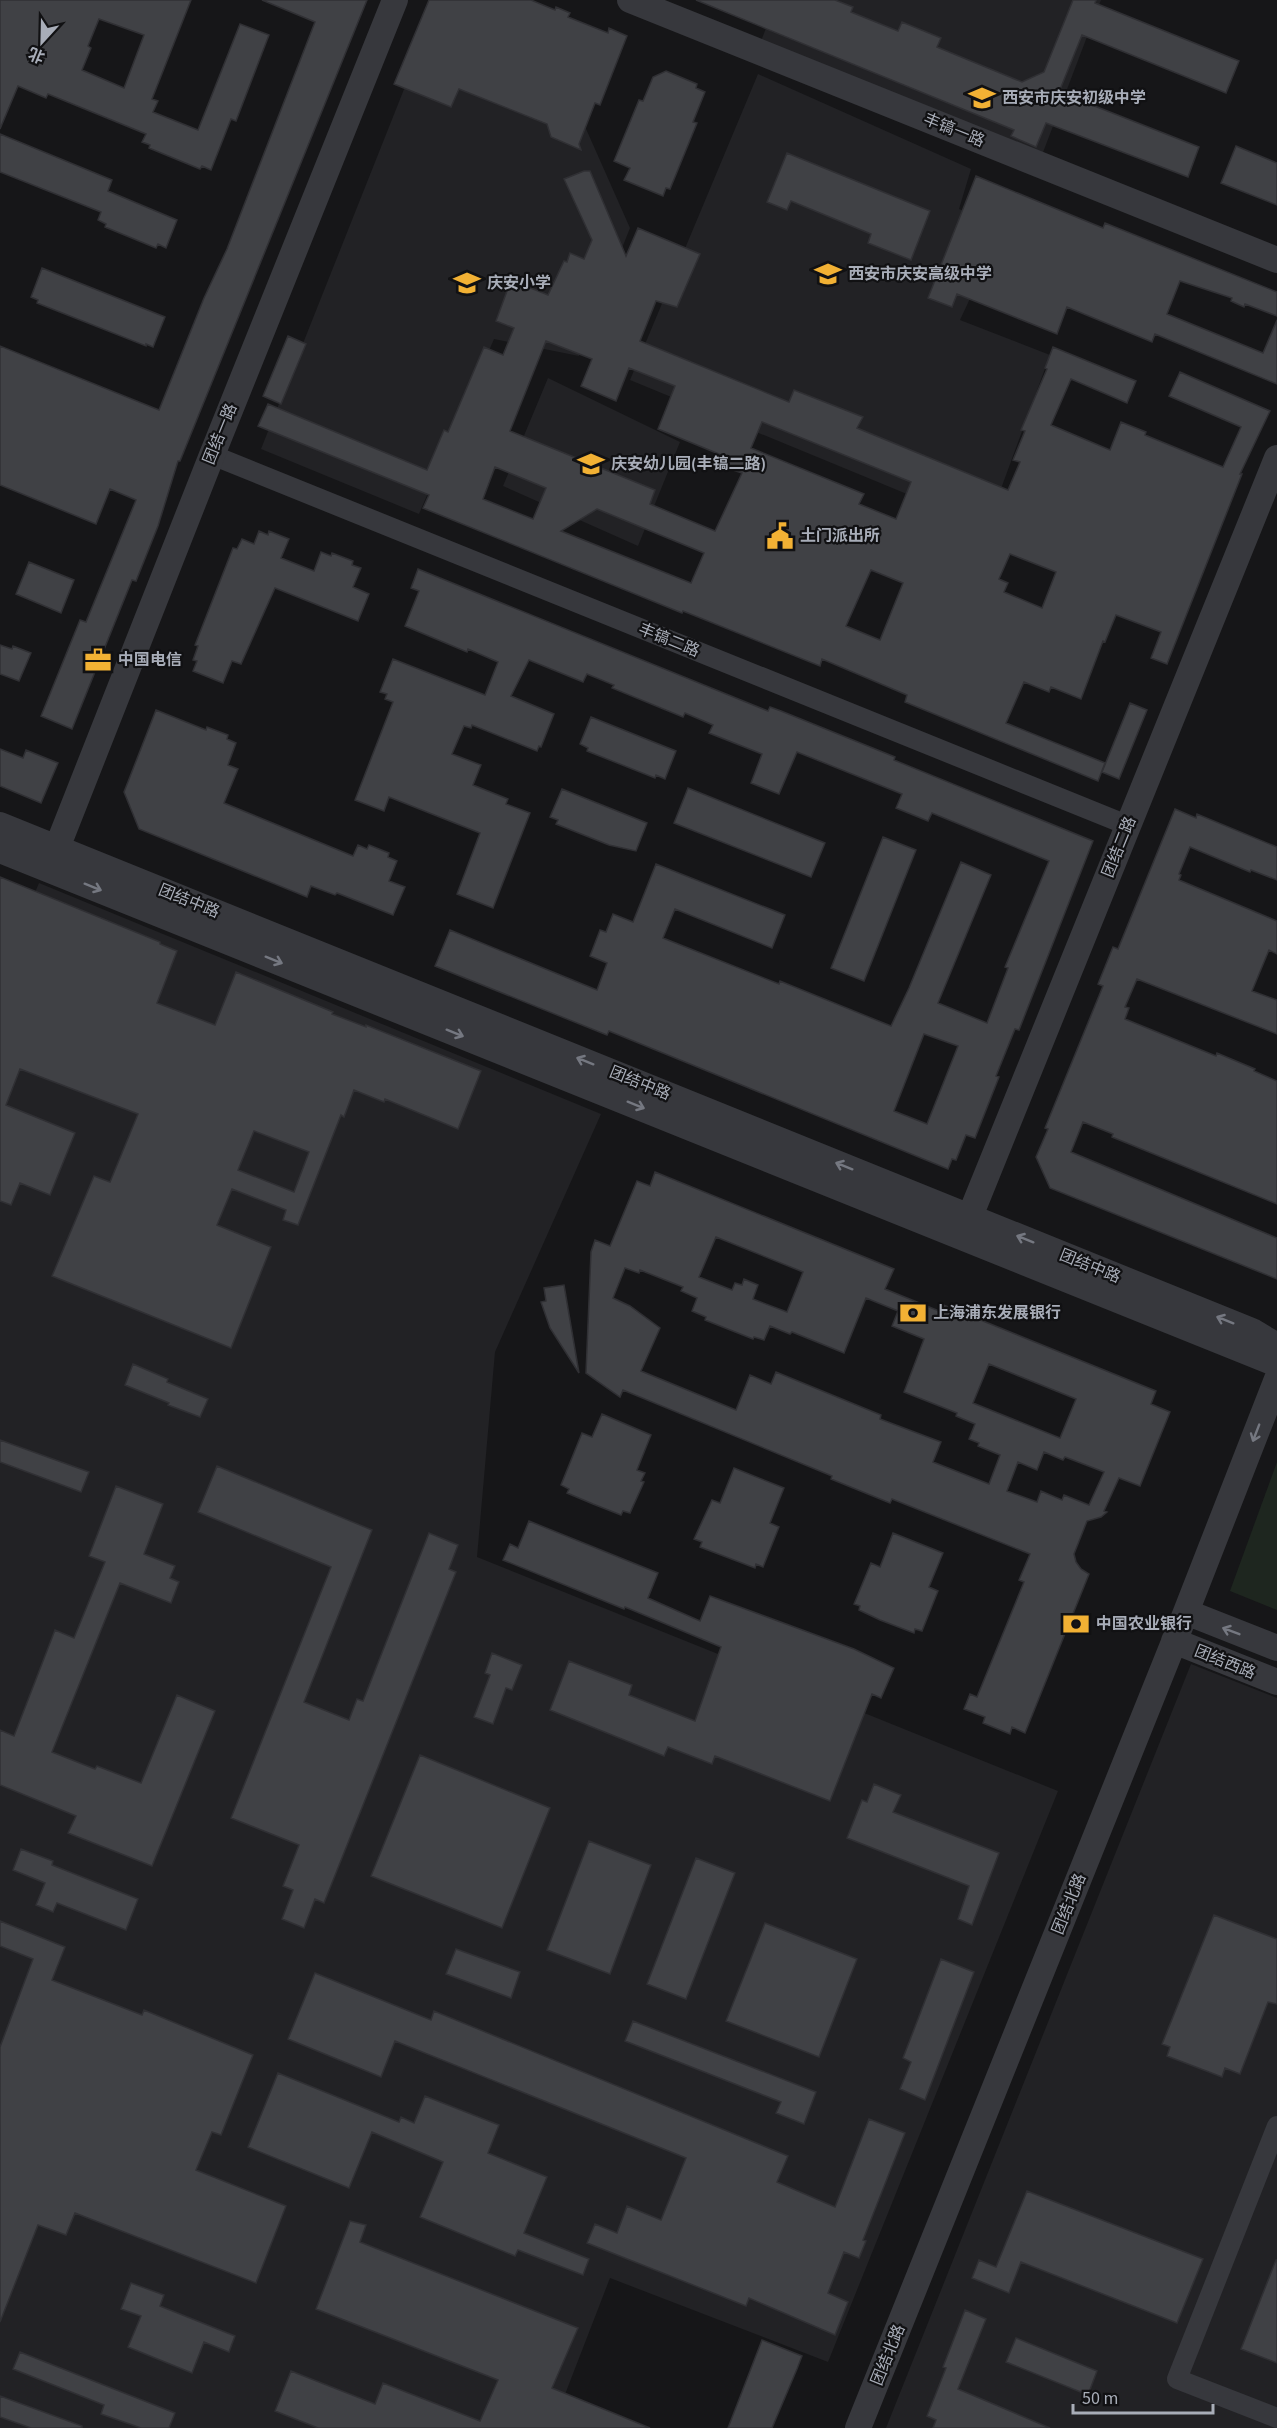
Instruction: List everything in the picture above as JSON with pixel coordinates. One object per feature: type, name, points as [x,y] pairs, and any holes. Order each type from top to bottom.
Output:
[{"type":"street","name":"团结一路","points":[[53,858],[395,0]]},
{"type":"street","name":"丰镐一路","points":[[630,0],[1277,260]]},
{"type":"street","name":"丰镐二路","points":[[212,455],[1127,825]]},
{"type":"street","name":"团结二路","points":[[966,1226],[1277,458]]},
{"type":"street","name":"团结中路","points":[[0,825],[53,858],[966,1226],[1252,1331],[1277,1346]]},
{"type":"street","name":"团结中路","points":[[0,850],[53,858]]},
{"type":"street","name":"团结中路","points":[[966,1226],[1277,1364]]},
{"type":"street","name":"团结北路","points":[[858,2428],[1186,1612],[1277,1379]]},
{"type":"street","name":"团结西路","points":[[1186,1612],[1277,1648]]},
{"type":"street","name":"团结西路","points":[[1174,1641],[1277,1682]]},
{"type":"street","points":[[1277,2126],[1177,2379],[1277,2418]]},
{"type":"shaded area","name":"西安市庆安初级中学","points":[[777,0],[1101,0],[1042,155],[761,41]]},
{"type":"shaded area","name":"庆安小学","points":[[420,49],[579,113],[630,228],[579,356],[494,339],[419,514],[261,449]]},
{"type":"shaded area","name":"西安市庆安高级中学","points":[[758,74],[971,169],[959,209],[1003,228],[960,320],[1050,355],[987,527],[630,380]]},
{"type":"shaded area","name":"庆安幼儿园(丰镐二路)","points":[[548,378],[680,442],[638,546],[503,486]]},
{"type":"shaded area","points":[[39,883],[601,1114],[495,1352],[477,1557],[1058,1791],[828,2362],[610,2278],[552,2428],[0,2428],[0,975]]},
{"type":"shaded area","points":[[1277,1462],[1277,1610],[1230,1591]]},
{"type":"shaded area","points":[[1191,1664],[1277,1698],[1277,2428],[886,2428]]},
{"type":"building","points":[[0,0],[191,0],[152,99],[158,101],[153,112],[198,130],[240,24],[269,35],[236,121],[231,119],[211,170],[202,166],[200,169],[149,148],[150,145],[142,142],[146,134],[48,94],[46,98],[18,86],[0,129]],"holes":[[[99,19],[144,35],[124,88],[82,70],[91,48],[88,46]]]},
{"type":"building","points":[[262,0],[367,0],[180,461],[178,461],[158,526],[136,581],[132,580],[72,729],[41,716],[80,620],[86,622],[136,500],[110,489],[96,524],[0,485],[0,346],[159,410],[204,298],[227,249],[315,22]]},
{"type":"building","points":[[429,0],[531,0],[555,10],[556,7],[570,13],[568,17],[608,33],[609,28],[627,36],[600,105],[595,103],[579,144],[581,150],[551,137],[547,124],[459,89],[451,107],[394,84]]},
{"type":"building","points":[[696,0],[835,0],[853,7],[851,12],[898,31],[902,22],[941,38],[937,47],[1022,82],[1044,72],[1073,0],[1096,0],[1095,3],[1239,61],[1226,93],[1082,35],[1059,92],[1199,147],[1188,177],[1046,123],[1036,147],[1011,136],[1014,130]]},
{"type":"building","points":[[666,71],[697,84],[696,88],[705,92],[693,122],[697,123],[670,189],[666,188],[663,196],[624,180],[630,168],[614,161],[639,100],[643,101],[653,77]]},
{"type":"building","points":[[0,134],[112,180],[108,191],[177,220],[166,248],[158,244],[156,248],[105,227],[106,224],[98,220],[101,212],[0,172]]},
{"type":"building","points":[[1236,146],[1277,163],[1277,205],[1221,183]]},
{"type":"building","points":[[787,153],[930,211],[911,260],[868,243],[871,234],[791,201],[787,210],[767,202]]},
{"type":"building","points":[[590,171],[626,256],[638,228],[700,254],[677,307],[656,301],[640,341],[789,402],[794,390],[863,417],[857,428],[1008,490],[1020,462],[1013,460],[1025,431],[1021,430],[1047,369],[1045,368],[1053,347],[1136,381],[1127,403],[1071,379],[1051,425],[1110,450],[1121,422],[1146,432],[1145,435],[1223,467],[1241,427],[1169,396],[1180,372],[1270,411],[1240,474],[1242,474],[1167,664],[1151,658],[1161,632],[1116,615],[1105,642],[1103,641],[1081,699],[1051,687],[1049,692],[1024,682],[1006,723],[1105,763],[1098,781],[905,702],[907,695],[822,659],[820,666],[423,508],[429,495],[258,426],[268,404],[427,470],[444,430],[448,432],[484,347],[503,355],[514,328],[496,321],[511,280],[548,295],[570,253],[584,259],[592,240],[564,179]],"holes":[[[546,341],[592,359],[581,386],[616,401],[629,368],[675,386],[658,429],[731,459],[727,468],[742,473],[715,531],[650,504],[655,490],[510,431]],[[762,422],[911,482],[896,519],[859,504],[864,494],[751,448]],[[495,467],[546,488],[533,519],[483,499]],[[597,509],[704,553],[691,583],[561,531]],[[1010,554],[1056,572],[1042,608],[1004,592],[1008,583],[999,579]],[[871,570],[903,583],[880,640],[846,626]]]},
{"type":"building","points":[[976,176],[1103,228],[1105,223],[1277,292],[1277,316],[1245,304],[1244,307],[1231,301],[1232,298],[1180,281],[1167,314],[1263,353],[1277,320],[1277,384],[1155,334],[1152,342],[1067,307],[1057,334],[957,294],[952,307],[928,298]]},
{"type":"building","points":[[42,268],[165,317],[153,347],[37,303],[38,300],[31,297]]},
{"type":"building","points":[[288,336],[306,344],[281,404],[263,396]]},
{"type":"building","points":[[259,531],[268,535],[269,531],[289,539],[281,558],[314,571],[321,552],[331,556],[332,553],[353,561],[352,565],[361,568],[353,587],[369,594],[358,621],[275,588],[241,664],[232,661],[223,683],[193,671],[197,661],[193,660],[198,646],[195,645],[233,548],[237,549],[242,539],[254,544]]},
{"type":"building","points":[[29,562],[74,580],[61,613],[16,594]]},
{"type":"building","points":[[418,569],[768,711],[770,707],[781,711],[1093,841],[1019,1030],[1015,1029],[996,1076],[999,1077],[975,1138],[966,1135],[956,1160],[952,1159],[948,1169],[609,1031],[607,1035],[435,966],[450,930],[597,990],[607,963],[590,956],[600,930],[606,932],[613,914],[633,922],[656,864],[785,915],[772,948],[675,909],[663,938],[779,984],[780,981],[891,1026],[961,862],[991,875],[938,1003],[987,1023],[1008,968],[1005,967],[1049,861],[932,813],[928,821],[896,808],[902,794],[797,752],[779,794],[751,783],[762,754],[709,733],[713,725],[685,713],[683,717],[612,688],[614,685],[587,674],[583,682],[529,660],[511,696],[554,714],[541,747],[539,746],[537,751],[472,725],[471,728],[464,726],[452,754],[481,765],[473,785],[508,799],[506,804],[530,813],[493,908],[457,894],[480,833],[389,797],[384,811],[355,800],[393,702],[385,699],[387,694],[380,692],[393,659],[485,695],[498,662],[468,649],[467,652],[405,626],[419,591],[411,588]],"holes":[[[924,1034],[958,1046],[927,1124],[894,1111]]]},
{"type":"building","points":[[0,645],[12,649],[13,646],[31,653],[19,681],[0,674]]},
{"type":"building","points":[[1130,703],[1147,710],[1119,779],[1102,772]]},
{"type":"building","points":[[156,710],[206,730],[207,727],[228,735],[227,739],[236,743],[228,765],[238,769],[224,803],[353,856],[358,845],[367,849],[369,845],[389,853],[388,857],[397,861],[389,881],[405,887],[393,915],[337,893],[335,895],[311,886],[307,897],[139,829],[124,792]]},
{"type":"building","points":[[591,717],[676,751],[665,779],[656,775],[655,778],[587,751],[588,748],[580,744]]},
{"type":"building","points":[[0,749],[23,758],[26,750],[58,763],[41,803],[0,786]]},
{"type":"building","points":[[688,788],[825,843],[811,877],[674,823]]},
{"type":"building","points":[[562,789],[647,823],[636,851],[609,845],[556,824],[558,820],[550,817]]},
{"type":"building","points":[[1175,809],[1196,818],[1197,814],[1277,847],[1277,880],[1251,870],[1250,872],[1190,847],[1179,874],[1181,875],[1179,880],[1277,921],[1277,954],[1269,950],[1252,991],[1277,1000],[1277,1034],[1137,979],[1125,1007],[1129,1008],[1125,1019],[1216,1056],[1217,1053],[1277,1081],[1277,1204],[1112,1137],[1113,1134],[1083,1122],[1071,1152],[1277,1238],[1277,1279],[1050,1188],[1036,1157],[1048,1129],[1045,1128],[1103,986],[1098,984],[1113,947],[1118,949]]},
{"type":"building","points":[[883,837],[916,850],[864,981],[831,968]]},
{"type":"building","points":[[0,877],[177,951],[157,1003],[215,1025],[236,972],[333,1012],[332,1014],[366,1027],[366,1025],[481,1071],[458,1129],[385,1099],[384,1102],[354,1090],[344,1117],[341,1115],[298,1225],[283,1220],[286,1210],[232,1189],[217,1225],[271,1247],[231,1348],[52,1276],[94,1176],[110,1182],[138,1114],[20,1069],[6,1105],[75,1133],[50,1195],[20,1183],[11,1205],[0,1201]],"holes":[[[254,1131],[309,1152],[294,1192],[238,1170]]]},
{"type":"building","points":[[655,1172],[894,1269],[885,1289],[939,1311],[941,1304],[1156,1391],[1151,1404],[1170,1412],[1140,1486],[1119,1478],[1104,1511],[1107,1512],[1101,1517],[1087,1521],[1074,1554],[1081,1569],[1089,1574],[1025,1733],[1012,1727],[1010,1734],[983,1723],[985,1717],[964,1709],[970,1694],[977,1697],[1024,1582],[1019,1580],[1030,1554],[892,1499],[890,1503],[831,1479],[832,1476],[623,1390],[620,1397],[586,1373],[591,1252],[595,1240],[610,1246],[637,1181],[650,1186]],"holes":[[[716,1237],[803,1272],[787,1312],[753,1299],[758,1285],[744,1279],[742,1285],[735,1283],[732,1290],[699,1277]],[[625,1268],[639,1273],[640,1270],[683,1287],[681,1291],[697,1298],[692,1311],[706,1317],[705,1320],[753,1339],[754,1337],[764,1340],[770,1326],[790,1334],[792,1332],[844,1353],[866,1298],[898,1311],[892,1326],[924,1339],[904,1392],[957,1413],[956,1416],[975,1424],[969,1439],[979,1443],[978,1446],[1000,1455],[989,1484],[933,1462],[941,1442],[880,1419],[881,1415],[776,1372],[771,1384],[750,1375],[736,1410],[641,1371],[660,1328],[630,1306],[613,1298]],[[989,1364],[1076,1399],[1060,1438],[973,1403]],[[1044,1452],[1063,1460],[1065,1457],[1104,1472],[1089,1505],[1064,1495],[1062,1500],[1041,1491],[1037,1502],[1007,1491],[1018,1462],[1037,1470]]]},
{"type":"building","points":[[564,1285],[579,1373],[550,1328],[541,1302],[546,1301],[544,1288]]},
{"type":"building","points":[[133,1364],[168,1379],[167,1382],[208,1399],[200,1417],[125,1385]]},
{"type":"building","points":[[602,1414],[651,1435],[637,1470],[645,1473],[641,1481],[644,1482],[630,1513],[623,1511],[621,1515],[593,1504],[567,1493],[569,1489],[561,1485],[582,1433],[592,1437]]},
{"type":"building","points":[[0,1440],[89,1472],[81,1492],[0,1462]]},
{"type":"building","points":[[217,1466],[372,1530],[304,1702],[349,1720],[357,1699],[363,1701],[429,1533],[458,1545],[449,1569],[456,1572],[324,1903],[315,1899],[304,1928],[282,1919],[293,1890],[283,1886],[299,1845],[231,1818],[331,1567],[198,1512]]},
{"type":"building","points":[[734,1468],[784,1488],[770,1523],[779,1527],[763,1567],[756,1564],[755,1568],[700,1547],[702,1542],[694,1539],[712,1500],[720,1503]]},
{"type":"building","points":[[116,1486],[163,1504],[144,1554],[175,1566],[170,1578],[179,1582],[171,1603],[120,1583],[52,1752],[95,1769],[97,1766],[141,1783],[177,1695],[215,1711],[152,1866],[68,1833],[76,1816],[0,1785],[0,1730],[14,1736],[55,1630],[74,1638],[105,1562],[89,1556]]},
{"type":"building","points":[[529,1521],[658,1573],[648,1598],[700,1621],[710,1596],[854,1649],[894,1668],[881,1698],[872,1694],[830,1801],[715,1756],[712,1764],[668,1747],[664,1756],[550,1710],[569,1661],[632,1685],[629,1695],[695,1721],[721,1647],[503,1560],[510,1544],[518,1548]]},
{"type":"building","points":[[893,1533],[943,1553],[929,1587],[938,1591],[922,1631],[915,1629],[914,1633],[880,1620],[859,1610],[860,1606],[854,1604],[871,1563],[880,1567]]},
{"type":"building","points":[[492,1653],[522,1665],[512,1690],[506,1688],[493,1724],[474,1717],[490,1675],[485,1673]]},
{"type":"building","points":[[420,1755],[550,1808],[502,1928],[371,1876]]},
{"type":"building","points":[[874,1784],[901,1795],[893,1812],[999,1853],[972,1925],[958,1919],[969,1886],[847,1838],[862,1800],[867,1802]]},
{"type":"building","points":[[589,1841],[651,1865],[610,1974],[547,1950]]},
{"type":"building","points":[[21,1849],[53,1861],[52,1865],[138,1899],[126,1930],[57,1903],[53,1912],[36,1905],[45,1883],[13,1870]]},
{"type":"building","points":[[696,1858],[735,1873],[686,1999],[647,1984]]},
{"type":"building","points":[[1214,1915],[1277,1939],[1277,2004],[1268,2002],[1240,2074],[1225,2068],[1222,2077],[1167,2056],[1170,2047],[1162,2044]]},
{"type":"building","points":[[0,1921],[65,1947],[52,1980],[142,2015],[144,2010],[253,2055],[221,2135],[212,2132],[196,2170],[286,2206],[256,2283],[75,2213],[66,2235],[38,2225],[0,2322],[0,2047],[33,1959],[0,1946]]},
{"type":"building","points":[[765,1923],[857,1959],[819,2057],[726,2021]]},
{"type":"building","points":[[456,1949],[520,1972],[511,1998],[446,1974]]},
{"type":"building","points":[[941,1959],[974,1972],[925,2100],[900,2089],[911,2062],[903,2058]]},
{"type":"building","points":[[315,1973],[431,2020],[434,2011],[788,2156],[777,2182],[835,2207],[869,2119],[905,2133],[863,2240],[866,2241],[859,2258],[844,2252],[828,2293],[848,2302],[835,2335],[749,2298],[746,2306],[587,2243],[595,2224],[617,2233],[627,2206],[661,2220],[686,2158],[395,2041],[381,2077],[288,2039]]},
{"type":"building","points":[[633,2021],[816,2092],[804,2124],[776,2113],[781,2102],[625,2041]]},
{"type":"building","points":[[278,2073],[399,2122],[401,2117],[414,2123],[425,2096],[499,2125],[488,2153],[547,2177],[524,2233],[589,2259],[583,2275],[518,2250],[515,2256],[420,2217],[443,2162],[372,2132],[349,2188],[248,2147]]},
{"type":"building","points":[[1027,2191],[1203,2259],[1177,2323],[1021,2262],[1009,2293],[972,2278],[979,2260],[996,2267]]},
{"type":"building","points":[[350,2221],[366,2225],[360,2242],[578,2328],[552,2388],[650,2428],[318,2428],[275,2411],[291,2371],[375,2404],[383,2383],[480,2421],[498,2380],[316,2309]]},
{"type":"building","points":[[1277,2260],[1277,2363],[1241,2349]]},
{"type":"building","points":[[131,2283],[164,2295],[160,2306],[235,2336],[229,2352],[204,2342],[192,2373],[128,2347],[141,2316],[121,2309]]},
{"type":"building","points":[[965,2310],[986,2319],[958,2389],[1050,2428],[933,2428],[936,2420],[927,2416]]},
{"type":"building","points":[[1016,2338],[1097,2371],[1088,2395],[1006,2362]]},
{"type":"building","points":[[762,2340],[802,2356],[797,2369],[772,2428],[728,2428]]},
{"type":"building","points":[[20,2352],[175,2413],[169,2428],[141,2428],[101,2414],[104,2405],[13,2369]]},
{"type":"building","points":[[0,2396],[82,2426],[82,2428],[31,2428],[0,2417]]},
{"type":"place","name":"西安市庆安初级中学","points":[[982,98]]},
{"type":"place","name":"西安市庆安高级中学","points":[[828,274]]},
{"type":"place","name":"庆安小学","points":[[467,283]]},
{"type":"place","name":"庆安幼儿园(丰镐二路)","points":[[591,464]]},
{"type":"place","name":"土门派出所","points":[[780,536]]},
{"type":"place","name":"中国电信","points":[[98,660]]},
{"type":"place","name":"上海浦东发展银行","points":[[913,1313]]},
{"type":"place","name":"中国农业银行","points":[[1076,1624]]}]
